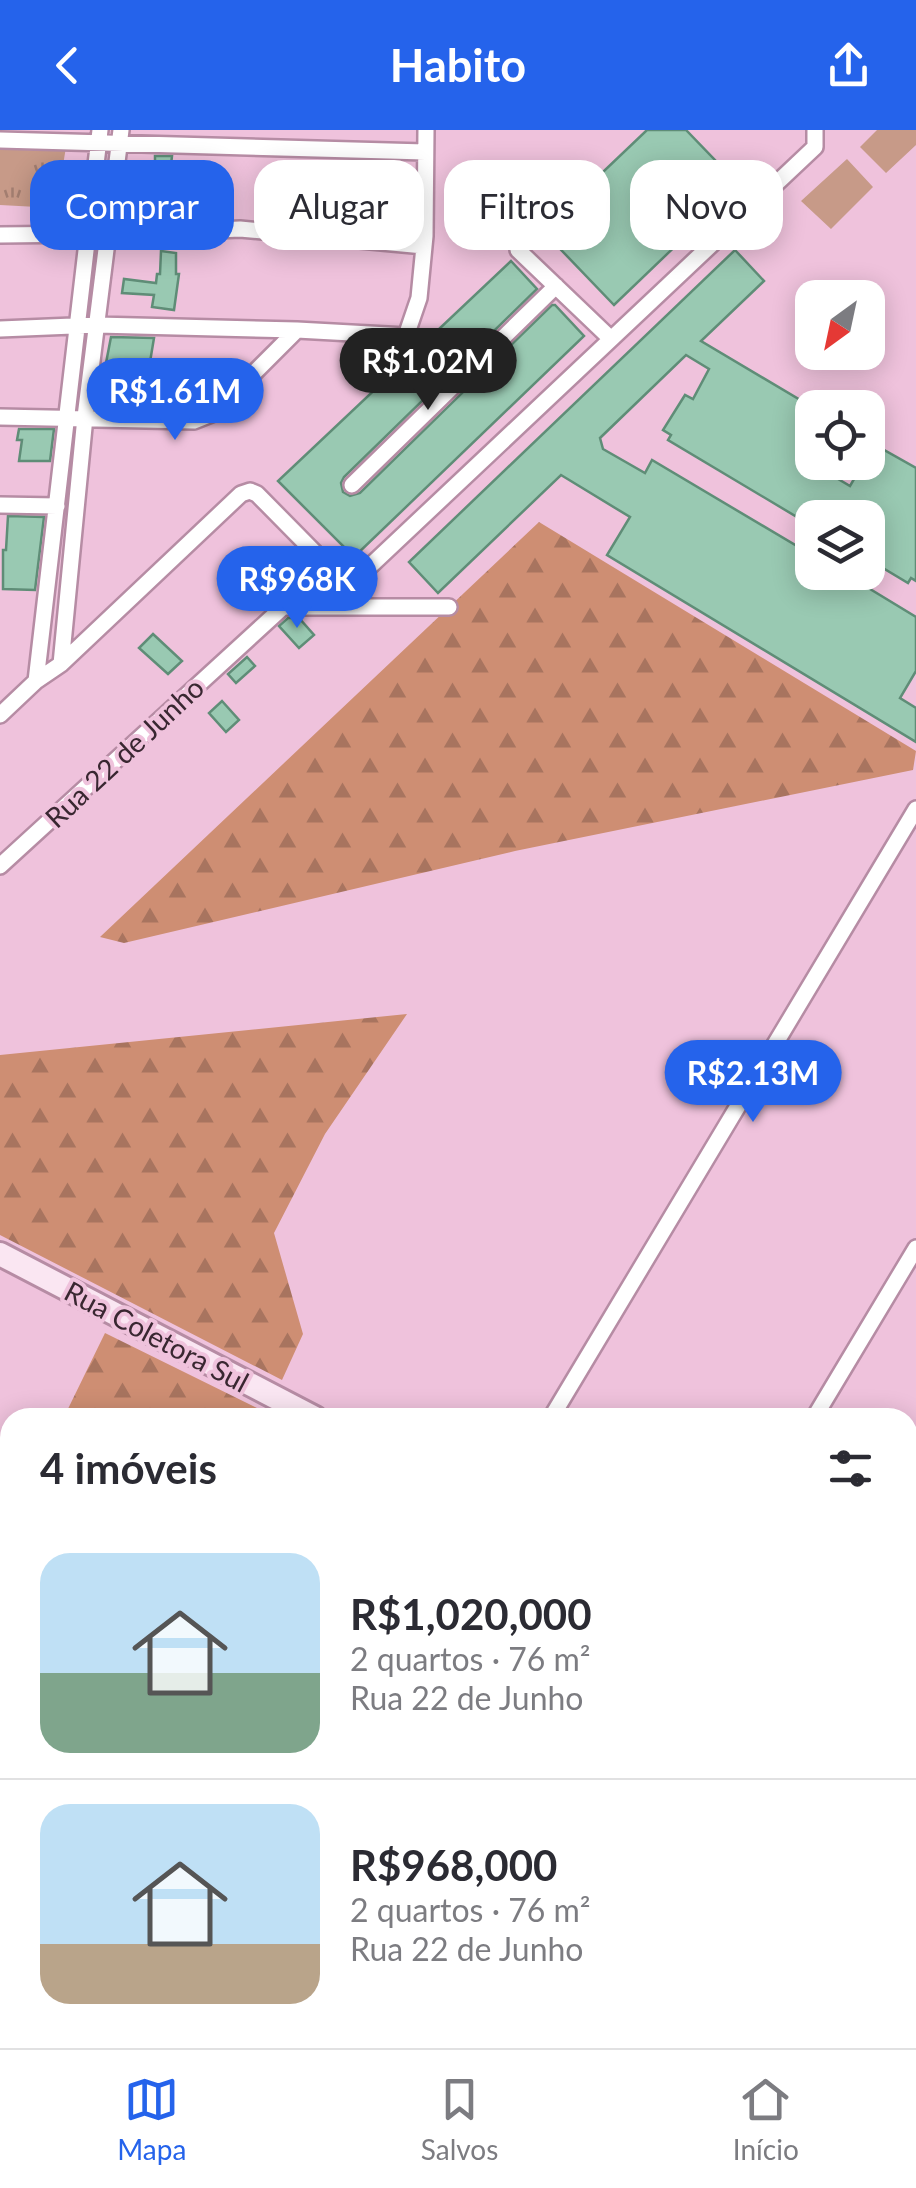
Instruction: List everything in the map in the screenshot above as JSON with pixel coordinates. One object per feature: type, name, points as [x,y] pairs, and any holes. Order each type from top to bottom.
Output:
[{"type":"street","points":[[424,246],[426,130]]},
{"type":"street","points":[[0,715],[242,494],[257,494],[328,566],[344,572],[366,570],[815,147],[815,130]]},
{"type":"street","points":[[0,140],[120,136],[426,152]]},
{"type":"street","points":[[0,235],[30,235]]},
{"type":"street","points":[[36,681],[86,250]]},
{"type":"street","points":[[60,664],[106,250]]},
{"type":"street","points":[[0,329],[97,326],[406,336],[419,298],[424,250]]},
{"type":"street","points":[[518,250],[610,338]]},
{"type":"street","points":[[352,485],[556,286]]},
{"type":"street","points":[[0,417],[194,421],[214,413],[297,330]]},
{"type":"street","points":[[0,505],[56,506]]},
{"type":"street","name":"Rua 22 de Junho","points":[[0,866],[328,566]]},
{"type":"street","points":[[282,607],[450,607]]},
{"type":"street","points":[[557,1408],[916,809]]},
{"type":"street","points":[[820,1408],[916,1248]]},
{"type":"street","name":"Rua Coletora Sul","points":[[0,1254],[296,1408]]},
{"type":"green space","points":[[877,130],[916,130],[916,145],[886,173],[860,147]]},
{"type":"green space","points":[[0,144],[66,147],[64,160],[30,160],[30,207],[0,205]]},
{"type":"green space","points":[[847,159],[873,187],[831,229],[801,201]]},
{"type":"green space","points":[[539,522],[916,751],[913,770],[515,851],[124,943],[100,937]]},
{"type":"green space","points":[[407,1014],[325,1134],[274,1233],[303,1334],[282,1380],[0,1235],[0,1055]]},
{"type":"green space","points":[[105,1333],[257,1408],[68,1408]]},
{"type":"building","points":[[647,130],[686,130],[715,160],[630,160],[630,250],[671,250],[614,305],[561,250],[610,250],[610,165]]},
{"type":"building","points":[[155,156],[172,156],[172,160],[155,160]]},
{"type":"building","points":[[735,250],[764,281],[701,341],[795,397],[795,480],[840,480],[850,486],[854,480],[885,480],[885,451],[916,468],[916,581],[911,578],[908,583],[885,569],[885,500],[795,500],[795,516],[668,440],[671,435],[663,430],[685,395],[693,399],[709,369],[686,355],[600,438],[603,449],[645,473],[652,460],[795,545],[795,590],[872,590],[916,617],[916,671],[900,698],[916,708],[916,742],[607,555],[630,517],[561,475],[438,593],[409,562]]},
{"type":"building","points":[[161,251],[176,253],[179,274],[174,310],[152,307],[154,295],[122,293],[124,279],[156,283]]},
{"type":"building","points":[[511,261],[537,289],[344,477],[343,492],[350,496],[360,493],[552,305],[584,336],[354,557],[278,481]]},
{"type":"building","points":[[111,337],[154,338],[149,368],[106,363]]},
{"type":"building","points":[[19,429],[54,429],[50,461],[19,461]]},
{"type":"building","points":[[8,516],[44,517],[35,590],[3,589]]},
{"type":"building","points":[[288,618],[299,618],[314,635],[299,648],[279,626]]},
{"type":"building","points":[[153,634],[182,661],[168,674],[139,648]]},
{"type":"building","points":[[247,657],[255,666],[236,683],[228,674]]},
{"type":"building","points":[[222,701],[239,720],[226,732],[209,713]]}]
